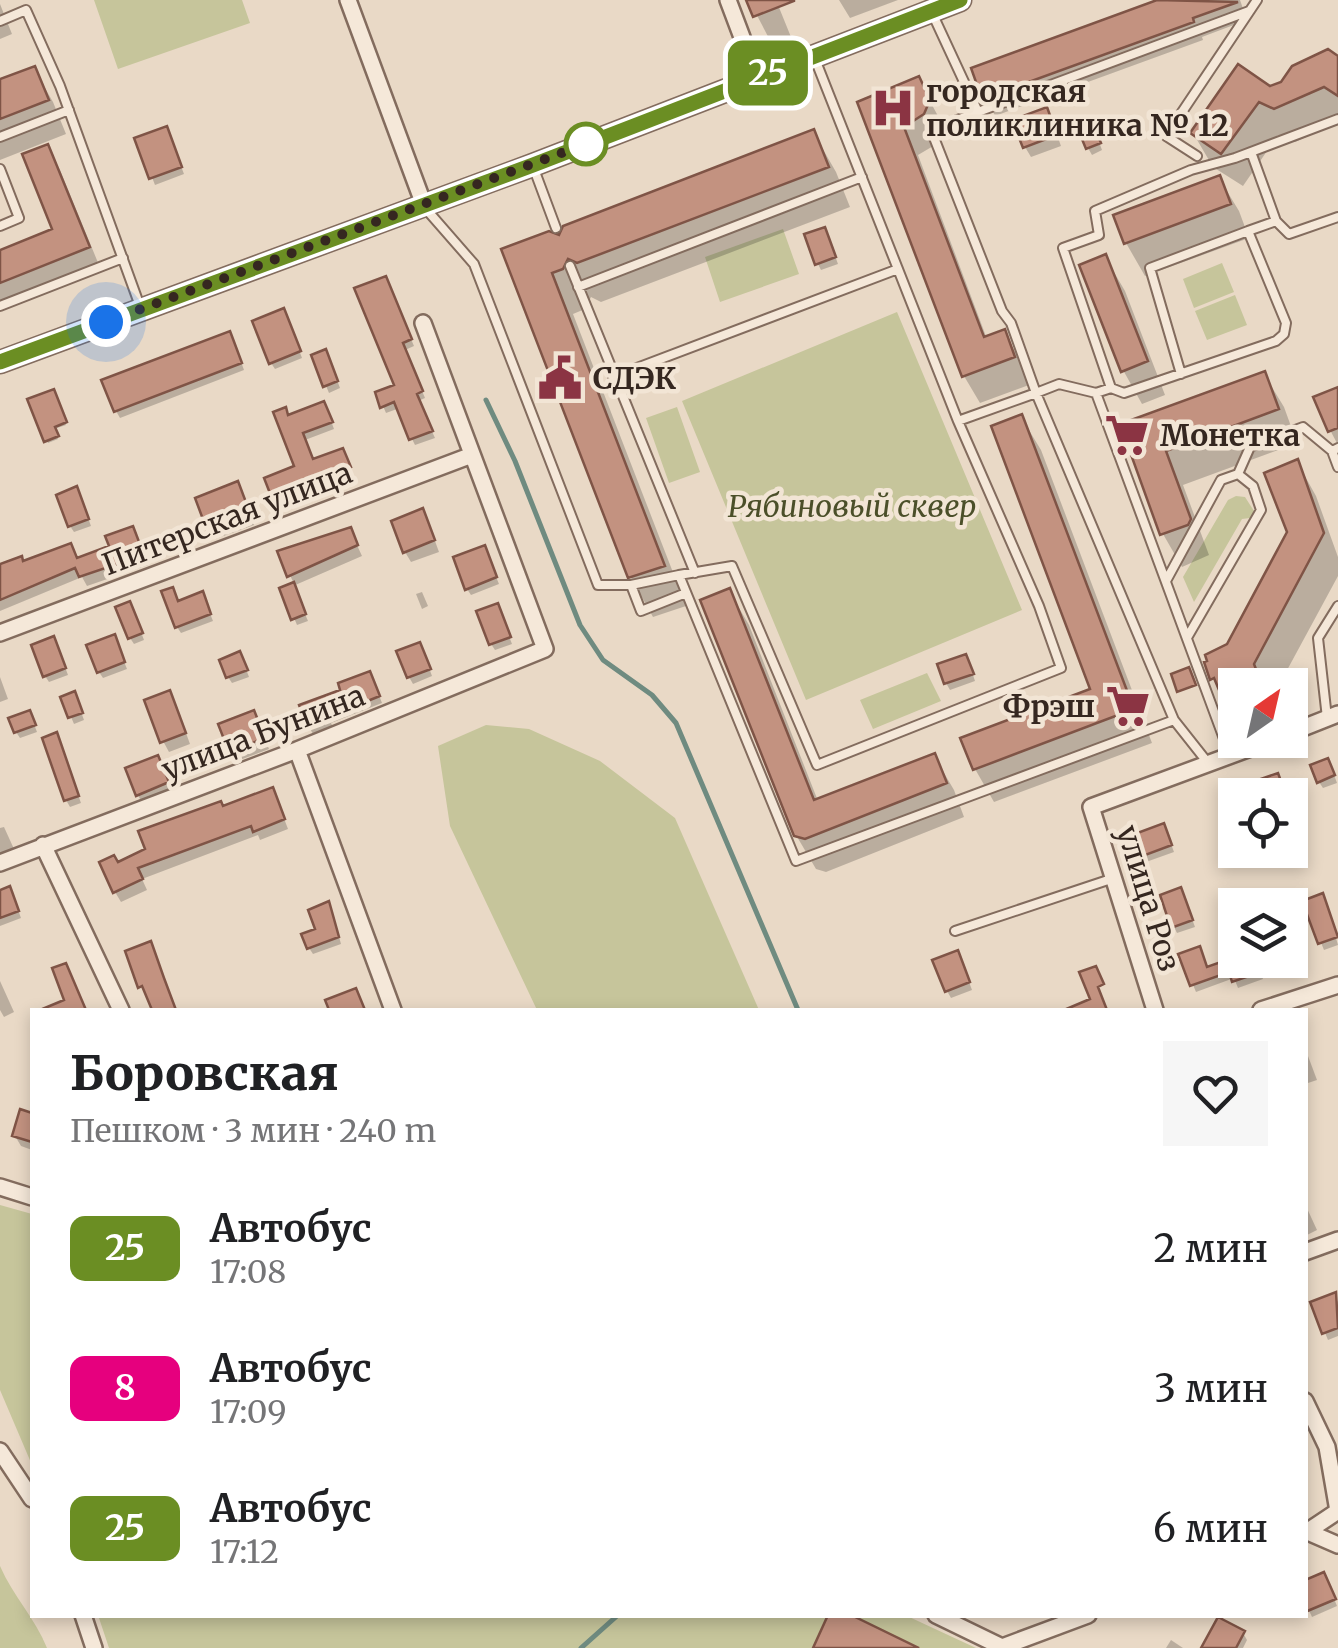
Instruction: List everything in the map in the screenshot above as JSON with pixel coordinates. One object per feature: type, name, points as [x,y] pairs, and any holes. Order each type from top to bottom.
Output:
[{"type":"street","points":[[348,0],[424,205]]},
{"type":"street","points":[[728,0],[757,77]]},
{"type":"street","points":[[0,362],[533,165],[960,0]]},
{"type":"street","points":[[422,324],[472,455]]},
{"type":"street","name":"Питерская улица","points":[[0,633],[472,455]]},
{"type":"street","name":"улица Бунина","points":[[0,863],[546,649],[472,455]]},
{"type":"street","points":[[1308,726],[1332,716]]},
{"type":"street","points":[[296,750],[392,1008]]},
{"type":"street","points":[[1208,764],[1224,758]]},
{"type":"street","name":"улица Роз","points":[[1154,1008],[1091,807],[1208,764]]},
{"type":"street","points":[[43,844],[119,1008]]},
{"type":"street","points":[[1267,1008],[1338,985]]},
{"type":"street","points":[[0,1187],[30,1196]]},
{"type":"street","points":[[1308,1251],[1338,1240]]},
{"type":"street","points":[[1308,1407],[1327,1447],[1338,1511],[1308,1531]]},
{"type":"street","points":[[0,1451],[30,1496]]},
{"type":"street","points":[[1308,1532],[1338,1545]]},
{"type":"street","points":[[84,1618],[94,1648]]},
{"type":"street","points":[[942,1618],[1003,1648],[1080,1618]]},
{"type":"lane","points":[[1197,156],[1166,136],[1257,0]]},
{"type":"lane","points":[[0,21],[26,10],[69,110],[141,309]]},
{"type":"lane","points":[[931,11],[978,112]]},
{"type":"lane","points":[[1208,764],[1174,720],[1036,392],[1011,323],[1002,311],[931,130],[1248,11]]},
{"type":"lane","points":[[424,205],[474,264],[598,585],[630,586],[732,566],[817,765],[1061,668],[1039,606],[958,422],[814,54]]},
{"type":"lane","points":[[0,136],[69,110]]},
{"type":"lane","points":[[1111,388],[1063,248],[1099,236],[1095,211],[1191,170],[1251,152],[1338,118]]},
{"type":"lane","points":[[1251,152],[1276,221],[1289,234],[1338,217]]},
{"type":"lane","points":[[533,165],[556,228]]},
{"type":"lane","points":[[0,169],[19,218],[0,226]]},
{"type":"lane","points":[[578,287],[862,177]]},
{"type":"lane","points":[[1181,374],[1150,268],[1276,221]]},
{"type":"lane","points":[[958,422],[1060,384],[1096,394],[1111,388],[1124,392],[1276,341],[1284,334],[1286,323],[1248,231]]},
{"type":"lane","points":[[0,306],[122,258]]},
{"type":"lane","points":[[570,266],[695,573]]},
{"type":"lane","points":[[613,376],[898,269]]},
{"type":"lane","points":[[1096,394],[1218,722]]},
{"type":"lane","points":[[1166,581],[1221,480],[1238,474],[1250,447],[1302,428],[1335,449],[1338,467]]},
{"type":"lane","points":[[1188,636],[1260,510],[1253,486],[1238,474]]},
{"type":"lane","points":[[679,576],[796,862],[1174,720]]},
{"type":"lane","points":[[630,586],[640,611],[686,592]]},
{"type":"lane","points":[[1332,716],[1318,638],[1338,606]]},
{"type":"lane","points":[[955,931],[1114,878]]},
{"type":"green space","points":[[94,0],[242,0],[250,23],[118,69]]},
{"type":"green space","points":[[783,229],[799,274],[720,302],[705,257]]},
{"type":"green space","points":[[1222,263],[1234,292],[1194,308],[1183,279]]},
{"type":"green space","points":[[1235,295],[1247,325],[1207,340],[1195,311]]},
{"type":"green space","name":"Рябиновый сквер","points":[[897,312],[1022,610],[806,700],[682,401]]},
{"type":"green space","points":[[677,407],[700,472],[669,483],[646,418]]},
{"type":"green space","points":[[1245,497],[1254,511],[1250,518],[1242,519],[1194,602],[1183,577],[1228,500]]},
{"type":"green space","points":[[927,673],[941,701],[873,729],[860,700]]},
{"type":"green space","points":[[486,725],[529,729],[600,761],[675,818],[758,1008],[536,1008],[450,826],[438,746]]},
{"type":"green space","points":[[0,1205],[30,1213],[30,1460],[0,1390]]},
{"type":"green space","points":[[0,1566],[47,1648],[0,1648]]},
{"type":"green space","points":[[99,1618],[911,1618],[976,1648],[109,1648]]},
{"type":"building","points":[[746,0],[794,0],[794,1],[753,17]]},
{"type":"building","points":[[1157,0],[1238,2],[1193,18],[1194,22],[982,99],[971,68]]},
{"type":"building","points":[[1328,49],[1338,56],[1338,96],[1324,87],[1274,109],[1259,102],[1221,154],[1190,133],[1238,64],[1270,86],[1281,82],[1292,66]]},
{"type":"building","points":[[35,66],[49,100],[0,119],[0,79]]},
{"type":"building","points":[[919,76],[930,100],[924,114],[904,127],[984,337],[1005,329],[1015,357],[962,377],[857,102]]},
{"type":"building","points":[[1047,107],[1057,135],[1023,148],[1012,120]]},
{"type":"building","points":[[1092,121],[1101,143],[1086,149],[1077,127]]},
{"type":"building","points":[[167,126],[182,167],[149,179],[134,138]]},
{"type":"building","points":[[814,129],[829,167],[577,263],[568,259],[563,269],[552,273],[665,566],[628,578],[501,249],[549,231],[559,235],[563,226]]},
{"type":"building","points":[[48,144],[90,247],[0,283],[0,250],[52,229],[22,154]]},
{"type":"building","points":[[1220,175],[1231,204],[1124,244],[1113,215]]},
{"type":"building","points":[[825,227],[836,257],[815,265],[804,234]]},
{"type":"building","points":[[1106,254],[1148,361],[1121,372],[1079,265]]},
{"type":"building","points":[[386,276],[412,339],[403,343],[423,391],[417,394],[433,431],[409,440],[394,402],[380,408],[375,392],[394,385],[354,288]]},
{"type":"building","points":[[284,308],[301,351],[269,364],[252,321]]},
{"type":"building","points":[[230,331],[242,363],[114,412],[101,380]]},
{"type":"building","points":[[326,349],[338,381],[323,387],[311,355]]},
{"type":"building","points":[[1265,371],[1279,409],[1166,451],[1191,519],[1188,525],[1160,535],[1120,424]]},
{"type":"building","points":[[1338,387],[1338,428],[1328,432],[1313,397]]},
{"type":"building","points":[[54,389],[67,422],[55,427],[59,436],[44,442],[27,399]]},
{"type":"building","points":[[324,401],[333,422],[303,433],[313,459],[343,448],[351,467],[273,501],[264,478],[294,466],[273,412],[286,407],[288,415]]},
{"type":"building","points":[[1022,414],[1134,709],[973,770],[960,738],[1090,689],[991,426]]},
{"type":"building","points":[[1298,459],[1324,533],[1254,664],[1256,668],[1218,668],[1218,688],[1214,678],[1210,680],[1205,655],[1227,644],[1287,532],[1264,473]]},
{"type":"building","points":[[238,481],[250,513],[207,530],[195,498]]},
{"type":"building","points":[[77,486],[89,519],[68,527],[56,495]]},
{"type":"building","points":[[423,508],[435,540],[403,553],[391,521]]},
{"type":"building","points":[[133,526],[144,555],[79,577],[75,568],[0,600],[0,564],[22,556],[23,561],[71,543],[77,558],[109,546],[105,536]]},
{"type":"building","points":[[351,527],[358,545],[287,577],[277,551]]},
{"type":"building","points":[[485,545],[497,577],[465,590],[453,557]]},
{"type":"building","points":[[294,582],[306,614],[291,620],[279,588]]},
{"type":"building","points":[[173,587],[178,601],[203,591],[211,614],[175,628],[161,591]]},
{"type":"building","points":[[730,588],[814,800],[935,753],[947,783],[805,839],[794,836],[700,600]]},
{"type":"building","points":[[130,601],[143,633],[128,639],[115,607]]},
{"type":"building","points":[[498,603],[511,637],[489,645],[476,611]]},
{"type":"building","points":[[115,634],[125,662],[97,673],[86,645]]},
{"type":"building","points":[[54,636],[66,668],[43,677],[31,645]]},
{"type":"building","points":[[420,642],[431,669],[407,678],[396,651]]},
{"type":"building","points":[[240,651],[248,670],[226,678],[219,660]]},
{"type":"building","points":[[966,654],[974,674],[944,684],[937,664]]},
{"type":"building","points":[[1189,667],[1196,685],[1177,692],[1171,674]]},
{"type":"building","points":[[370,671],[380,696],[307,728],[299,705],[340,690],[338,683]]},
{"type":"building","points":[[170,690],[186,733],[160,743],[144,700]]},
{"type":"building","points":[[75,691],[83,713],[68,718],[60,697]]},
{"type":"building","points":[[30,710],[36,725],[14,733],[8,718]]},
{"type":"building","points":[[254,710],[265,738],[229,752],[218,724]]},
{"type":"building","points":[[57,732],[79,796],[64,801],[42,738]]},
{"type":"building","points":[[158,755],[169,782],[136,796],[125,768]]},
{"type":"building","points":[[1328,758],[1335,775],[1317,783],[1310,765]]},
{"type":"building","points":[[273,787],[285,819],[253,832],[251,826],[138,868],[143,879],[113,893],[99,862],[114,855],[118,862],[145,849],[138,831]]},
{"type":"building","points":[[1164,823],[1172,845],[1140,857],[1132,835]]},
{"type":"building","points":[[10,886],[19,911],[0,918],[0,890]]},
{"type":"building","points":[[1181,887],[1193,920],[1171,928],[1160,895]]},
{"type":"building","points":[[1323,893],[1338,937],[1318,944],[1308,917],[1308,899]]},
{"type":"building","points":[[329,901],[339,937],[307,949],[301,934],[315,929],[308,910]]},
{"type":"building","points":[[151,941],[175,1008],[151,1008],[142,986],[138,988],[125,951]]},
{"type":"building","points":[[1200,946],[1207,967],[1218,963],[1218,976],[1190,986],[1178,954]]},
{"type":"building","points":[[958,950],[970,982],[945,992],[932,960]]},
{"type":"building","points":[[66,963],[85,1008],[45,1008],[64,1000],[52,968]]},
{"type":"building","points":[[1096,966],[1104,984],[1098,987],[1106,1008],[1069,1008],[1090,999],[1079,972]]},
{"type":"building","points":[[356,988],[364,1008],[328,1008],[325,1000]]},
{"type":"building","points":[[20,1109],[30,1112],[30,1141],[12,1136]]},
{"type":"building","points":[[1336,1292],[1338,1328],[1322,1334],[1310,1302]]},
{"type":"building","points":[[1324,1572],[1336,1599],[1308,1611],[1308,1579]]},
{"type":"building","points":[[827,1618],[857,1618],[919,1648],[813,1648]]},
{"type":"building","points":[[1217,1618],[1245,1631],[1236,1648],[1201,1648]]},
{"type":"waterway","points":[[486,400],[515,461],[580,625],[603,660],[652,695],[676,723],[797,1008]]},
{"type":"waterway","points":[[581,1648],[615,1618]]},
{"type":"bus line","name":"25","points":[[0,362],[533,165],[960,0]]},
{"type":"place","name":"городская поликлиника № 12","points":[[893,108]]},
{"type":"place","name":"СДЭК","points":[[560,378]]},
{"type":"place","name":"Монетка","points":[[1127,435]]},
{"type":"place","name":"Фрэш","points":[[1128,706]]},
{"type":"route","points":[[106,322],[602,138],[586,144]]}]
